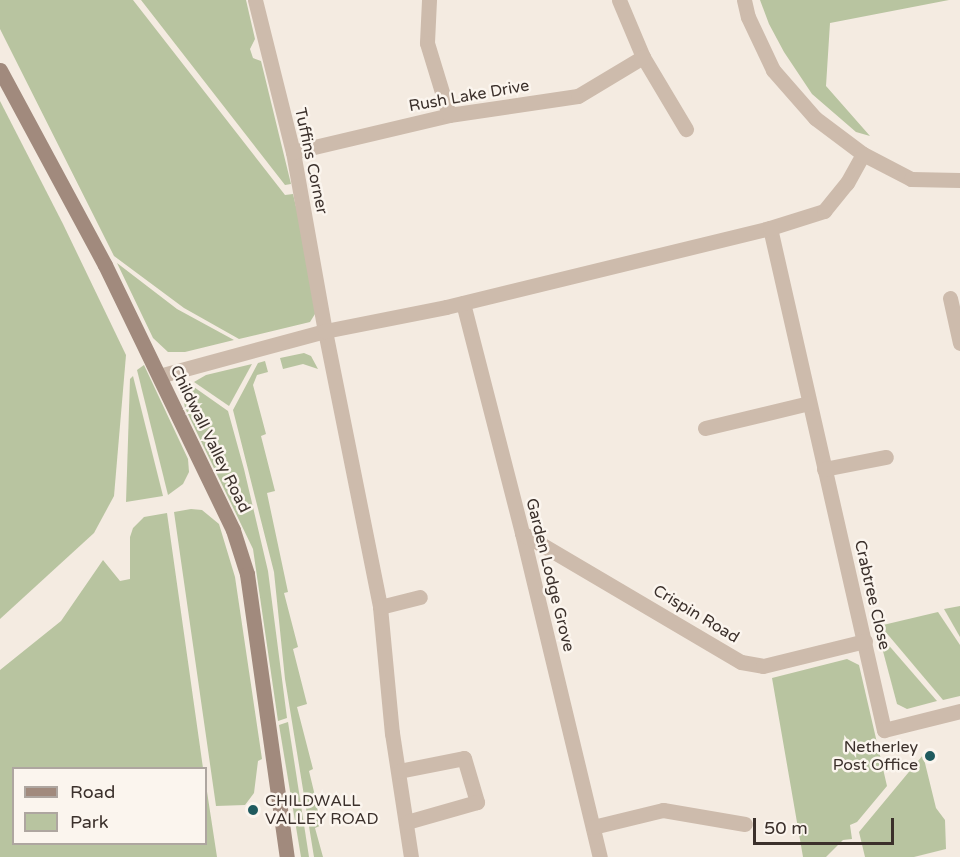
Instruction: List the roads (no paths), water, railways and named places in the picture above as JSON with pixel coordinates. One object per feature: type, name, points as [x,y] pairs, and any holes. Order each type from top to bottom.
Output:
[{"type":"main road","name":"Childwall Valley Road","points":[[0,70],[105,265],[233,530],[247,574],[287,857]]},
{"type":"street","name":"Tuffins Corner","points":[[255,0],[293,152],[325,332]]},
{"type":"street","points":[[429,0],[427,43],[449,115]]},
{"type":"street","points":[[619,0],[643,57],[686,129]]},
{"type":"street","points":[[744,0],[748,17],[773,70],[815,118],[863,154],[911,179],[960,180]]},
{"type":"street","name":"Rush Lake Drive","points":[[293,152],[449,115],[578,96],[643,57]]},
{"type":"street","points":[[159,376],[325,332],[463,303],[770,228],[824,211],[847,183],[863,154]]},
{"type":"street","name":"Crabtree Close","points":[[770,228],[884,730],[960,711]]},
{"type":"street","points":[[950,298],[960,343]]},
{"type":"street","name":"Garden Lodge Grove","points":[[463,303],[522,533],[600,857]]},
{"type":"street","points":[[325,332],[380,608],[392,733],[408,822],[411,857]]},
{"type":"street","points":[[705,428],[808,403]]},
{"type":"street","points":[[824,468],[886,457]]},
{"type":"street","name":"Crispin Road","points":[[522,533],[741,662],[763,666],[865,641]]},
{"type":"street","points":[[380,608],[420,597]]},
{"type":"street","points":[[399,771],[464,758],[477,802],[408,822]]},
{"type":"street","points":[[593,827],[663,810],[745,824]]},
{"type":"place","name":"Netherley Post Office","points":[[930,756]]},
{"type":"place","name":"CHILDWALL VALLEY ROAD","points":[[253,810]]}]
